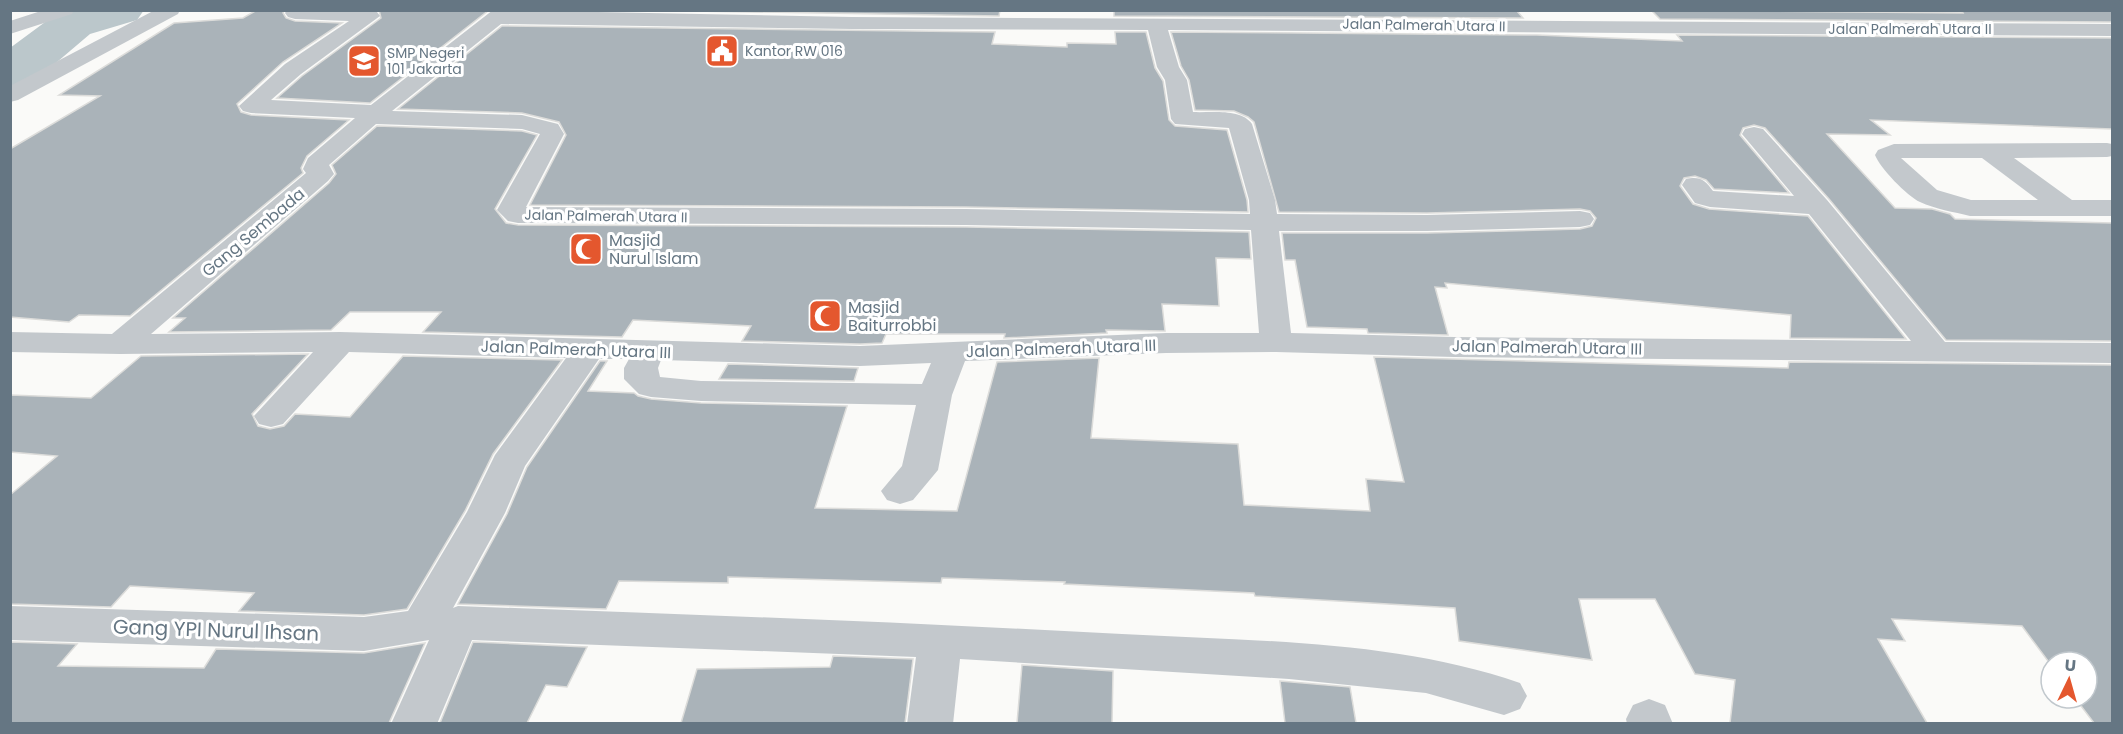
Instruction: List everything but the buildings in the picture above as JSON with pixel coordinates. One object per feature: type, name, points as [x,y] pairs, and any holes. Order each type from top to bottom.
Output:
[{"type":"street","points":[[10,28],[65,10]]},
{"type":"street","points":[[10,95],[171,10]]},
{"type":"street","points":[[1718,10],[1738,28]]},
{"type":"street","points":[[1888,10],[1914,29]]},
{"type":"street","points":[[295,13],[370,16],[293,69],[251,106],[374,114]]},
{"type":"street","name":"Jalan Palmerah Utara II","points":[[374,114],[500,14],[852,23],[1156,23],[1229,17],[1301,17],[1738,28],[2112,30]]},
{"type":"street","points":[[1156,23],[1167,67],[1176,80],[1183,119],[1240,124],[1262,200],[1276,342]]},
{"type":"street","name":"Jalan Palmerah Utara II","points":[[374,114],[522,122],[550,129],[552,134],[534,171],[514,201],[511,210],[512,213],[518,215],[734,218],[825,215],[1264,222]]},
{"type":"street","name":"Gang Sembada","points":[[120,344],[319,176],[321,174],[316,169],[317,163],[374,114]]},
{"type":"street","points":[[1754,134],[1817,206],[1936,351]]},
{"type":"street","points":[[2111,145],[1894,151],[1887,155],[1890,162],[1928,196],[1952,204],[1970,208],[2112,208]]},
{"type":"street","points":[[1988,150],[2066,208]]},
{"type":"street","points":[[1695,185],[1704,197],[1817,206]]},
{"type":"street","points":[[1264,222],[1493,222],[1580,219]]},
{"type":"street","name":"Jalan Palmerah Utara III","points":[[10,342],[120,344],[340,342],[860,356],[1166,343],[1276,342],[1454,347],[2112,353]]},
{"type":"street","points":[[271,416],[340,342]]},
{"type":"street","name":"Gang YPI Nurul Ihsan","points":[[10,623],[364,634],[421,626],[486,513],[508,464],[589,349]]},
{"type":"street","points":[[650,351],[641,368],[641,379],[651,387],[748,392],[935,395]]},
{"type":"street","points":[[900,491],[920,470],[935,395],[952,352]]},
{"type":"street","points":[[414,723],[458,622],[940,642],[1289,661],[1426,675],[1504,696]]},
{"type":"street","points":[[930,723],[940,642]]},
{"type":"waterway","points":[[10,71],[18,68],[73,24],[120,10]]},
{"type":"place","name":"Kantor RW 016","points":[[722,51]]},
{"type":"place","name":"SMP Negeri 101 Jakarta","points":[[364,61]]},
{"type":"place","name":"Masjid Nurul Islam","points":[[586,249]]},
{"type":"place","name":"Masjid Baiturrobbi","points":[[825,316]]}]
